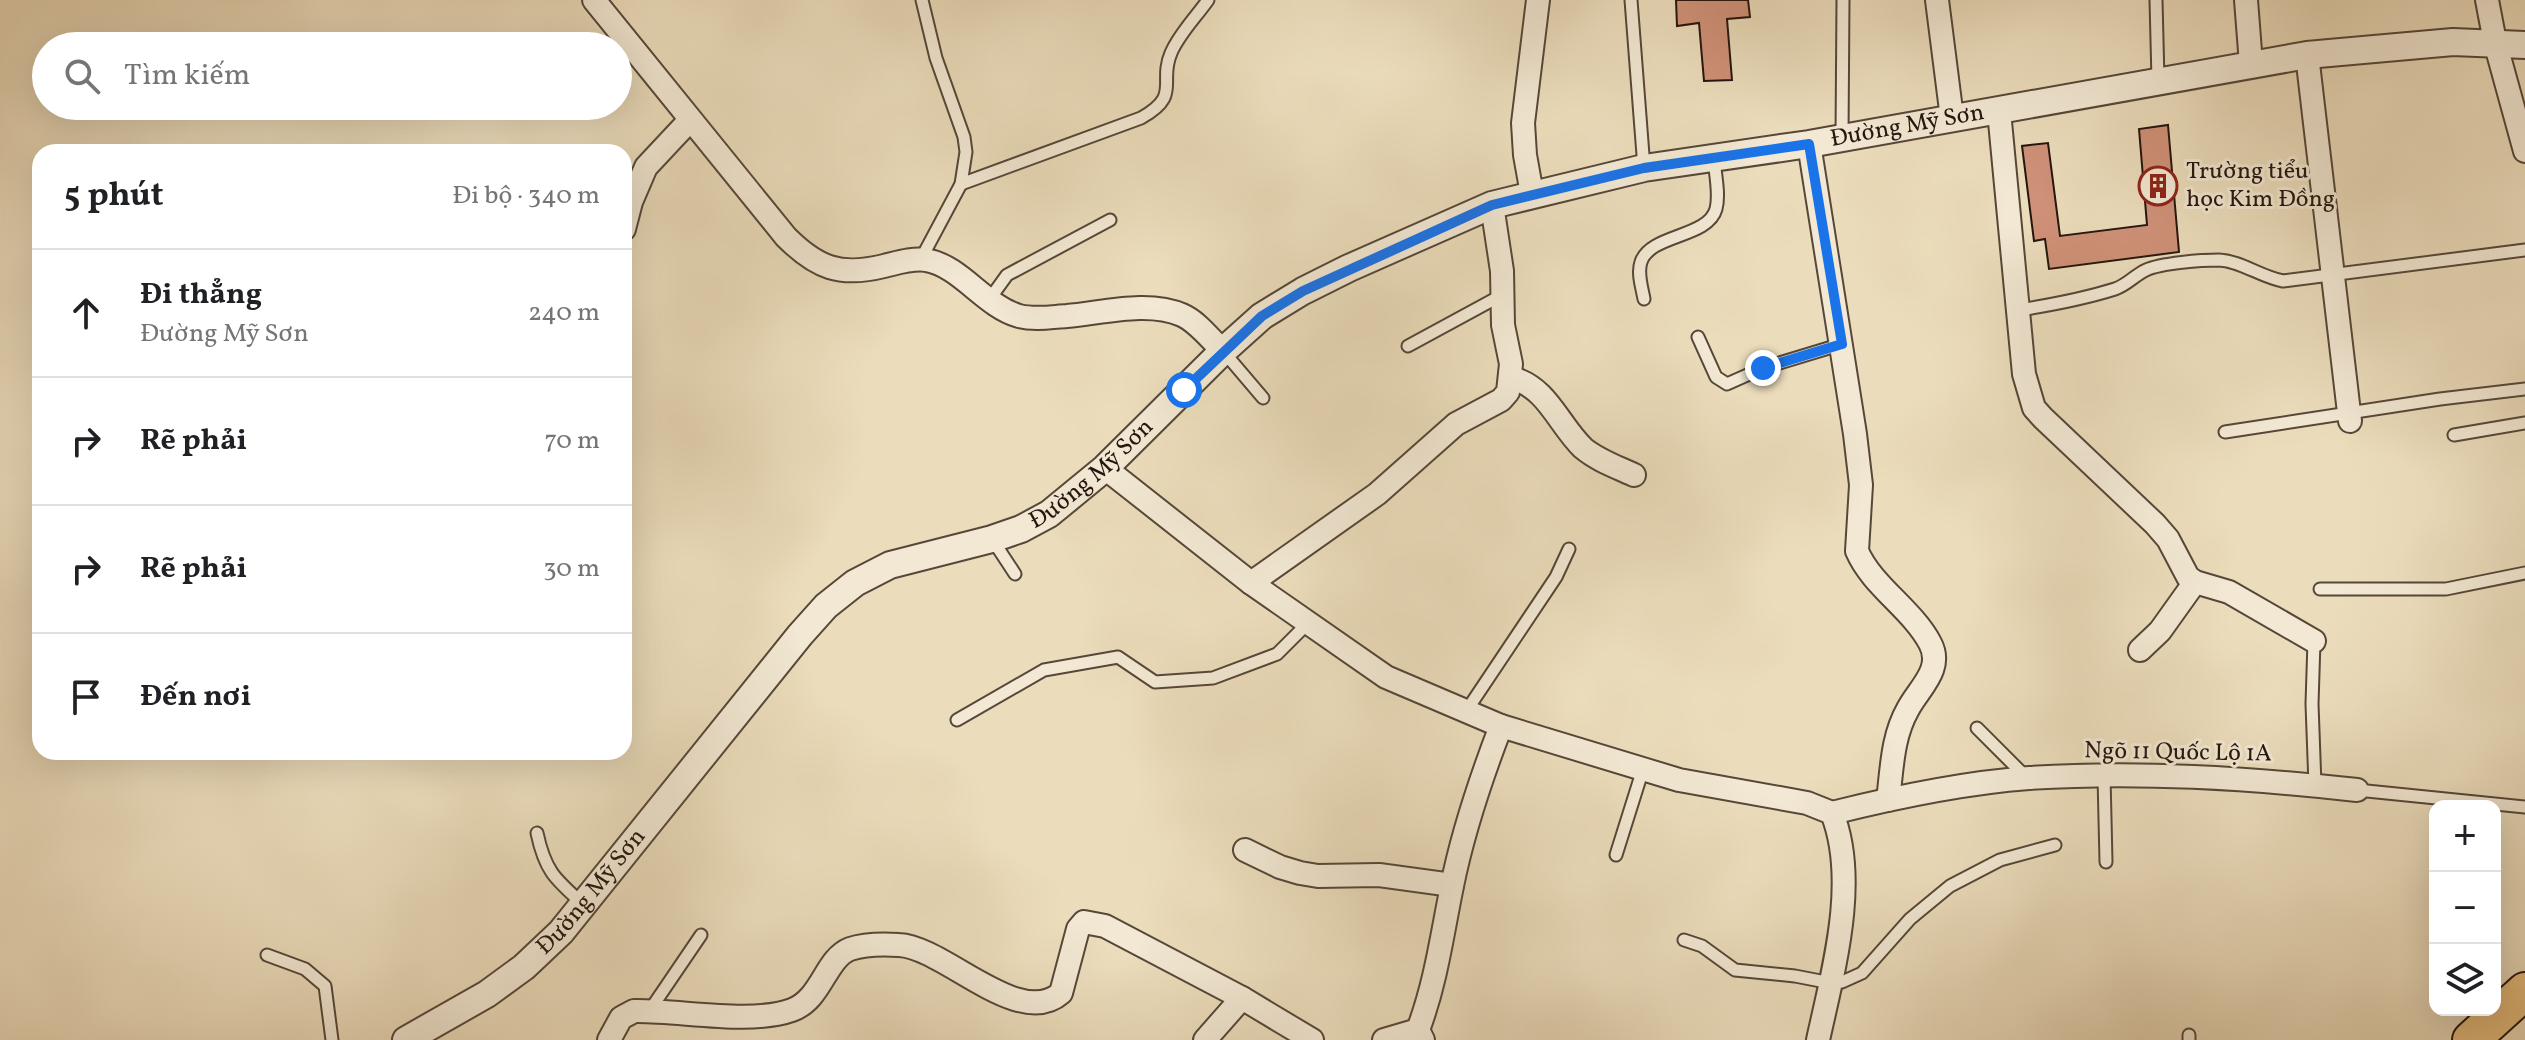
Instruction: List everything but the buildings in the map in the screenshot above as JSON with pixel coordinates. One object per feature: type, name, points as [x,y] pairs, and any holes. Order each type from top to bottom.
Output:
[{"type":"highway","points":[[2471,1040],[2525,991]]},
{"type":"street","points":[[594,0],[620,32]]},
{"type":"street","points":[[1532,194],[1523,123],[1538,0]]},
{"type":"street","points":[[1937,0],[1952,118]]},
{"type":"street","points":[[2246,0],[2251,64]]},
{"type":"street","points":[[2487,0],[2495,42],[2525,151]]},
{"type":"street","name":"Đường Mỹ Sơn","points":[[406,1040],[487,994],[524,967],[561,932],[826,606],[855,583],[890,565],[992,539],[1021,529],[1049,514],[1105,468],[1262,316],[1303,291],[1492,205],[1644,168],[1809,144],[2307,55],[2390,46],[2495,42],[2525,45]]},
{"type":"street","points":[[632,48],[800,251],[836,270],[853,273],[921,259],[945,268],[1008,312],[1035,319],[1132,308],[1170,311],[1195,324],[1223,351]]},
{"type":"street","points":[[2307,55],[2350,417]]},
{"type":"street","points":[[1999,111],[2024,374],[2034,408],[2155,524],[2168,539],[2188,577],[2229,592],[2314,641]]},
{"type":"street","points":[[632,200],[646,167],[690,120]]},
{"type":"street","points":[[1809,144],[1842,344],[1861,485],[1857,551],[1861,561],[1930,643],[1935,663],[1933,672],[1900,725],[1895,741],[1888,800]]},
{"type":"street","points":[[1251,583],[1377,494],[1456,424],[1501,400],[1508,392],[1512,378],[1511,364],[1503,325],[1498,238],[1492,205]]},
{"type":"street","points":[[1512,378],[1526,382],[1538,391],[1580,445],[1591,454],[1634,475]]},
{"type":"street","points":[[1105,468],[1251,583],[1386,677],[1501,726],[1691,783],[1807,803],[1832,813],[1844,875],[1831,983],[1818,1040]]},
{"type":"street","points":[[2140,650],[2160,631],[2195,582]]},
{"type":"street","points":[[1384,1040],[1421,1035],[1436,977],[1452,885],[1485,768],[1501,726]]},
{"type":"street","name":"Ngõ 11 Quốc Lộ 1A","points":[[1832,813],[1924,792],[2028,778],[2155,775],[2258,779],[2357,790]]},
{"type":"street","points":[[1245,850],[1300,873],[1389,876],[1452,885]]},
{"type":"street","points":[[609,1040],[621,1018],[634,1011],[752,1015],[792,1010],[812,997],[838,959],[848,950],[883,944],[921,949],[996,993],[1047,1001],[1061,993],[1078,929],[1084,922],[1105,926],[1242,998],[1312,1040]]},
{"type":"street","points":[[1205,1040],[1242,998]]},
{"type":"lane","points":[[921,259],[961,184],[966,152],[964,137],[936,58],[922,0]]},
{"type":"lane","points":[[961,184],[1156,110],[1168,89],[1169,59],[1173,48],[1208,0]]},
{"type":"lane","points":[[1631,0],[1644,168]]},
{"type":"lane","points":[[1842,138],[1843,0]]},
{"type":"lane","points":[[2156,0],[2158,80]]},
{"type":"lane","points":[[1644,299],[1640,263],[1649,249],[1704,224],[1712,217],[1717,199],[1714,158]]},
{"type":"lane","points":[[989,300],[1007,275],[1110,220]]},
{"type":"lane","points":[[2019,310],[2067,302],[2115,289],[2147,269],[2165,266],[2230,261],[2264,277],[2283,281],[2525,250]]},
{"type":"lane","points":[[1408,346],[1502,295]]},
{"type":"lane","points":[[1698,337],[1716,377],[1727,384],[1763,368],[1842,344]]},
{"type":"lane","points":[[1223,351],[1263,398]]},
{"type":"lane","points":[[2225,432],[2350,417],[2525,389]]},
{"type":"lane","points":[[2454,435],[2525,423]]},
{"type":"lane","points":[[992,539],[1015,574]]},
{"type":"lane","points":[[1467,710],[1556,577],[1569,549]]},
{"type":"lane","points":[[2320,589],[2446,589],[2525,573]]},
{"type":"lane","points":[[957,720],[1044,670],[1118,657],[1155,682],[1213,678],[1277,654],[1307,624]]},
{"type":"lane","points":[[2314,641],[2312,704],[2315,785]]},
{"type":"lane","points":[[1977,728],[2028,778]]},
{"type":"lane","points":[[1616,855],[1643,769]]},
{"type":"lane","points":[[2104,776],[2106,862]]},
{"type":"lane","name":"Ngõ 11 Quốc Lộ 1A","points":[[2357,790],[2392,791],[2525,807]]},
{"type":"lane","points":[[537,833],[543,861],[583,905]]},
{"type":"lane","points":[[1684,940],[1702,946],[1735,970],[1842,982],[1862,973],[1910,919],[1950,886],[2000,860],[2055,845]]},
{"type":"lane","points":[[650,1011],[701,935]]},
{"type":"lane","points":[[267,955],[305,969],[325,986],[332,1040]]},
{"type":"place","name":"Trường tiểu học Kim Đồng","points":[[2158,186]]},
{"type":"route","points":[[1184,390],[1262,316],[1303,291],[1492,205],[1644,168],[1809,144],[1842,344],[1763,368]]}]
